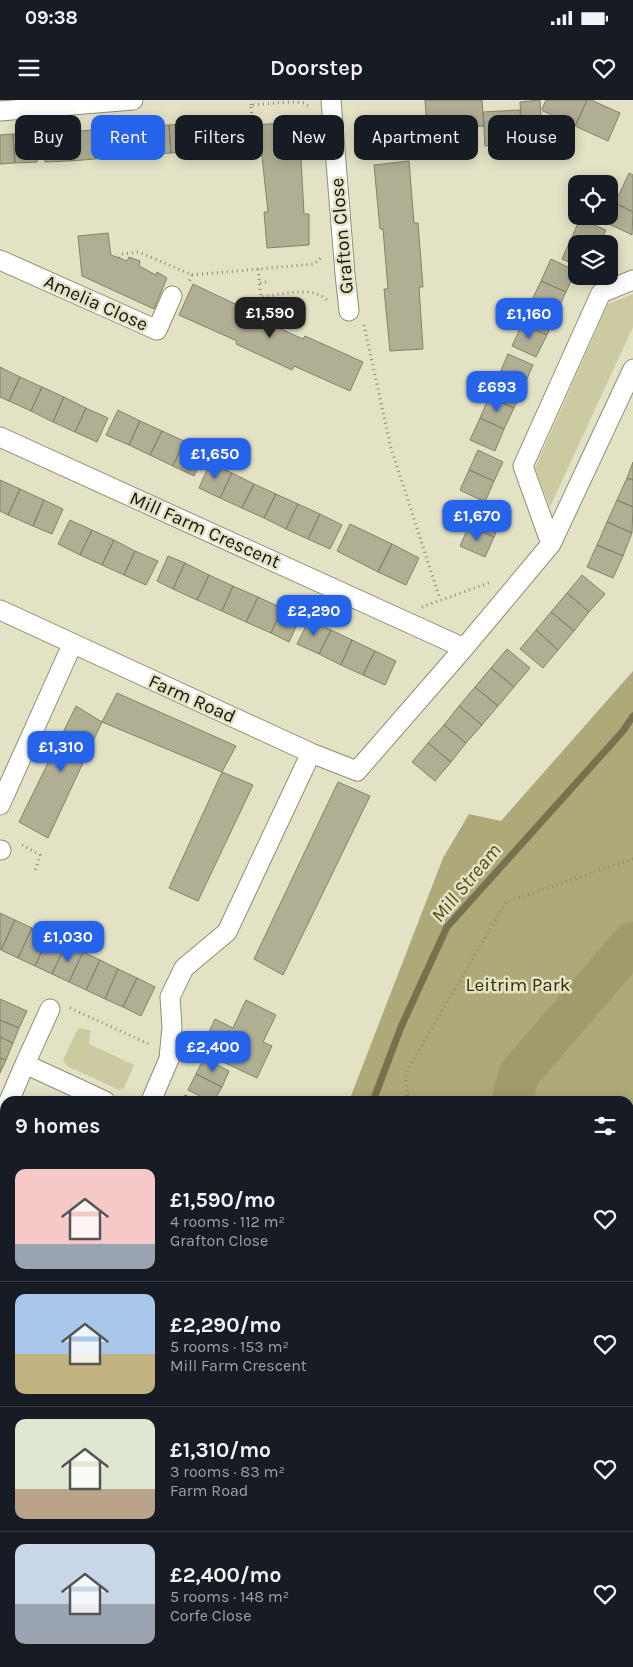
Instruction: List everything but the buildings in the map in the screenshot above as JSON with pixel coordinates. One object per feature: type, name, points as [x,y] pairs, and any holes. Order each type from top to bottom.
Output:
[{"type":"street","points":[[0,111],[133,100]]},
{"type":"street","name":"Grafton Close","points":[[331,100],[345,274],[341,308]]},
{"type":"street","name":"Amelia Close","points":[[0,260],[157,330],[172,296]]},
{"type":"street","points":[[551,544],[523,466],[601,294],[633,280]]},
{"type":"street","points":[[464,648],[551,544],[633,369]]},
{"type":"street","name":"Mill Farm Crescent","points":[[0,437],[464,648]]},
{"type":"street","name":"Farm Road","points":[[0,610],[72,645],[311,753],[357,771],[464,648]]},
{"type":"street","points":[[0,805],[72,645]]},
{"type":"street","points":[[154,1096],[169,1060],[172,1027],[170,997],[184,968],[227,932],[311,753]]},
{"type":"street","points":[[11,1096],[50,1009]]},
{"type":"street","points":[[25,1064],[95,1096]]},
{"type":"path","points":[[251,100],[251,115]]},
{"type":"path","points":[[251,105],[290,102],[304,104],[317,113]]},
{"type":"path","points":[[192,275],[314,264],[325,254]]},
{"type":"path","points":[[258,269],[261,297],[313,292],[341,308],[361,312],[391,448],[440,599]]},
{"type":"path","points":[[260,283],[270,281]]},
{"type":"path","points":[[396,618],[440,599],[494,581]]},
{"type":"path","points":[[0,850],[11,839],[40,855],[35,871]]},
{"type":"path","points":[[407,1096],[405,1074],[506,902],[633,859]]},
{"type":"path","points":[[69,1008],[169,1053]]},
{"type":"shaded area","points":[[633,294],[633,327],[550,507],[535,468],[608,304]]},
{"type":"shaded area","points":[[78,1028],[90,1030],[89,1044],[134,1065],[124,1088],[119,1090],[67,1066],[63,1060]]},
{"type":"green space","name":"Leitrim Park","points":[[633,671],[633,1096],[351,1096],[443,858],[469,814],[501,821]]},
{"type":"waterway","name":"Mill Stream","points":[[375,1096],[401,1027],[447,927],[623,731],[633,716]]},
{"type":"waterway","points":[[513,1096],[519,1074],[633,942]]}]
